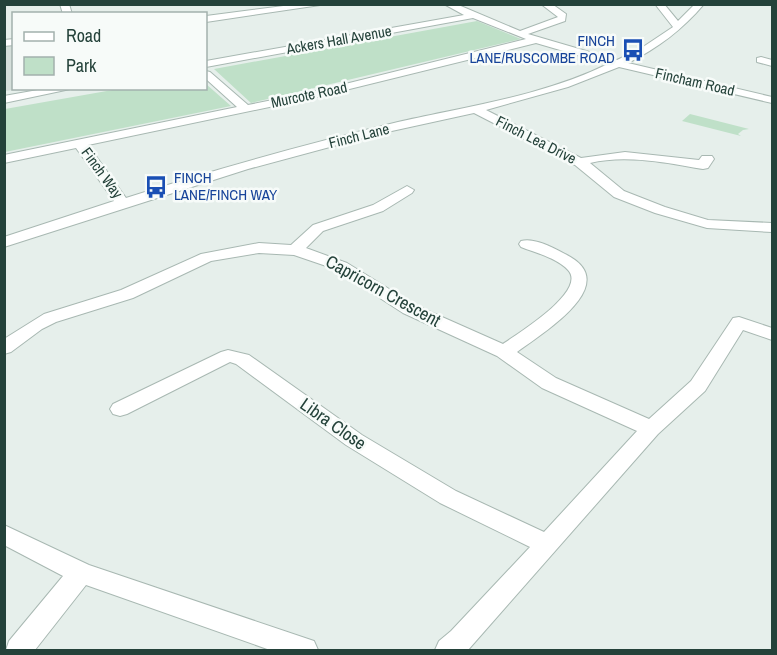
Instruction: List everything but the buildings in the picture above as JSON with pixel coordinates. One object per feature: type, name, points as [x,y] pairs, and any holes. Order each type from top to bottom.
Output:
[{"type":"street","points":[[207,19],[323,4]]},
{"type":"street","name":"Fincham Road","points":[[448,4],[472,16],[536,40],[618,63],[772,100]]},
{"type":"street","points":[[519,33],[562,19],[561,12],[545,4]]},
{"type":"street","points":[[659,4],[678,27]]},
{"type":"street","name":"Finch Lane","points":[[4,242],[123,203],[275,158],[568,82],[618,63],[678,27],[700,4]]},
{"type":"street","name":"Ackers Hall Avenue","points":[[207,64],[472,16]]},
{"type":"street","name":"Murcote Road","points":[[4,159],[317,94],[536,40]]},
{"type":"street","points":[[761,60],[772,63]]},
{"type":"street","points":[[207,75],[246,109]]},
{"type":"street","points":[[4,100],[59,90]]},
{"type":"street","name":"Finch Lea Drive","points":[[474,108],[580,162],[619,194],[660,210],[707,224],[769,231]]},
{"type":"street","name":"Finch Way","points":[[80,144],[123,203]]},
{"type":"street","points":[[580,162],[595,157],[619,157],[662,159],[703,165],[707,159]]},
{"type":"street","points":[[296,250],[318,228],[378,208],[407,190]]},
{"type":"street","points":[[504,352],[552,316],[577,293],[582,284],[579,271],[571,264],[527,244]]},
{"type":"street","name":"Capricorn Crescent","points":[[4,348],[50,318],[127,294],[207,257],[258,248],[296,250],[340,266],[409,309],[504,352],[549,383],[651,429]]},
{"type":"street","points":[[449,651],[651,429],[698,386],[739,322],[772,334]]},
{"type":"street","name":"Libra Close","points":[[120,410],[228,356],[242,359],[354,440],[448,497],[547,544]]},
{"type":"street","points":[[4,534],[81,573],[304,651]]},
{"type":"street","points":[[19,651],[81,573]]},
{"type":"shaded area","points":[[12,45],[14,90],[5,91],[5,47]]},
{"type":"green space","points":[[477,21],[521,39],[251,103],[214,69]]},
{"type":"green space","points":[[207,85],[231,106],[5,152],[5,109],[112,90],[207,90]]},
{"type":"green space","points":[[690,114],[749,129],[738,134],[741,136],[682,121]]},
{"type":"place","name":"FINCH LANE/RUSCOMBE ROAD","points":[[633,50]]},
{"type":"place","name":"FINCH LANE/FINCH WAY","points":[[156,187]]}]
